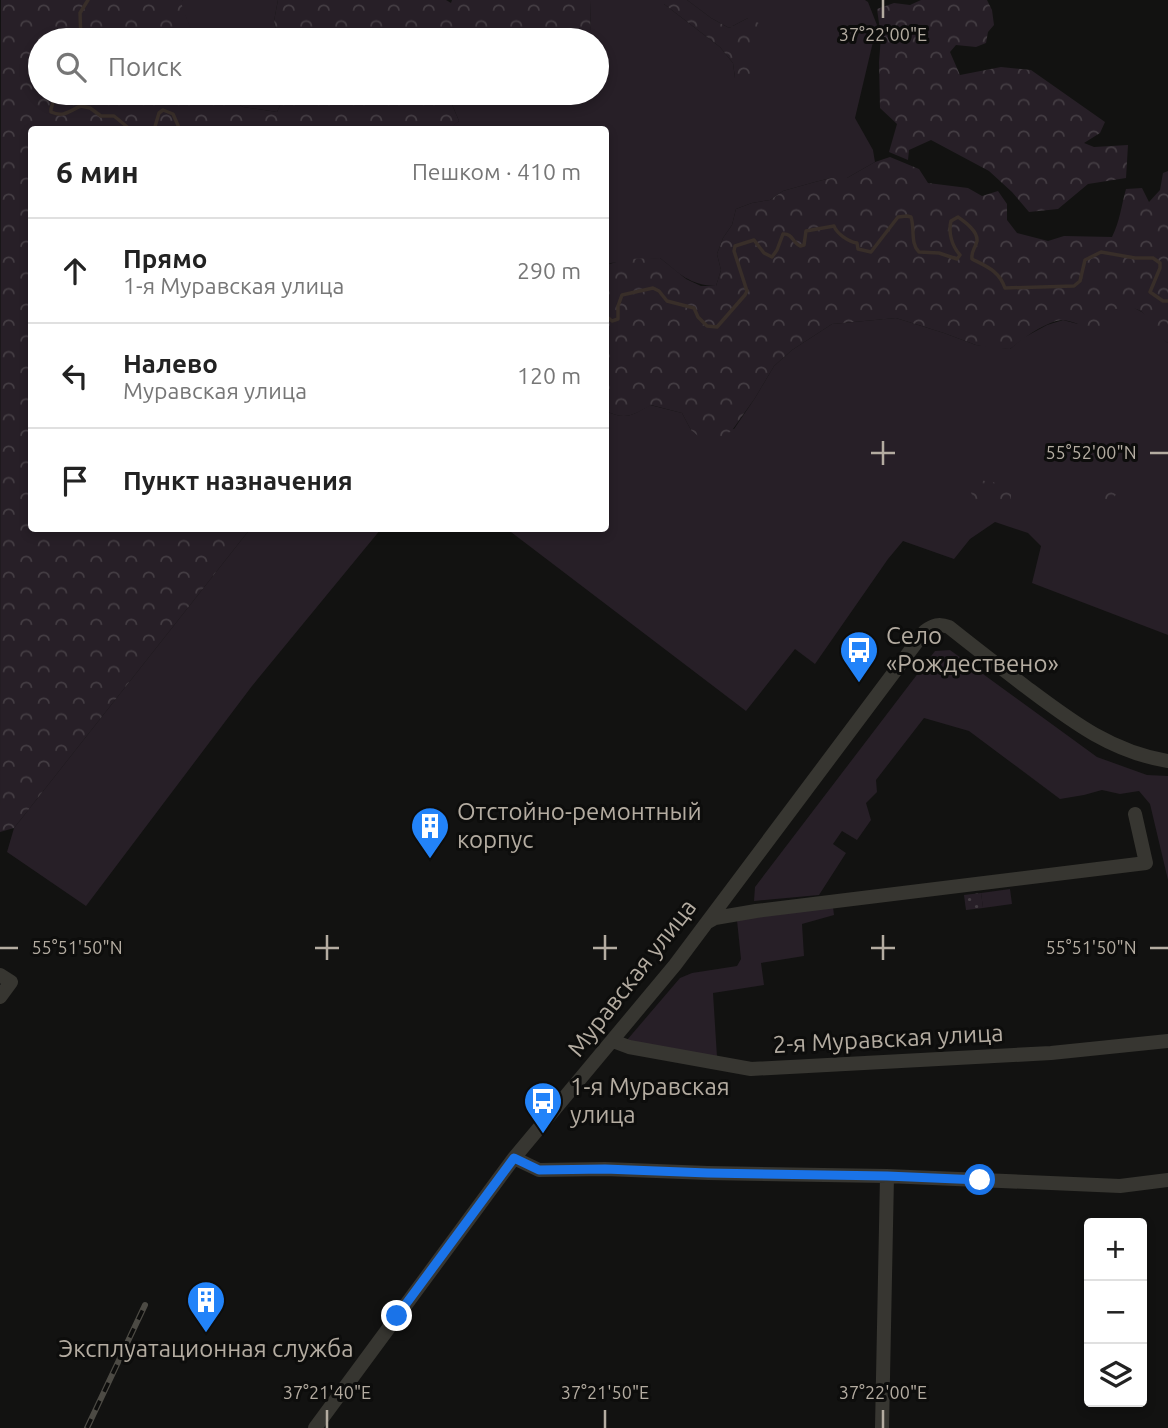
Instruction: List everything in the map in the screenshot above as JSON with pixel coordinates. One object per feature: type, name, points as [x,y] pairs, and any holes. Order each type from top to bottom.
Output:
[{"type":"street","name":"Муравская улица","points":[[315,1428],[514,1158],[675,965],[925,631],[936,625],[949,627],[1098,738],[1131,753],[1168,761]]},
{"type":"street","points":[[705,923],[735,914],[1146,863],[1135,814]]},
{"type":"street","points":[[0,975],[11,982],[0,997]]},
{"type":"street","name":"2-я Муравская улица","points":[[612,1041],[629,1047],[751,1069],[1051,1054],[1168,1041]]},
{"type":"street","points":[[514,1158],[539,1170],[605,1169],[887,1176],[1120,1186],[1168,1180]]},
{"type":"street","points":[[882,1428],[887,1176]]},
{"type":"green space","points":[[1,0],[183,0],[181,3],[190,28],[28,28],[28,105],[240,105],[277,112],[280,105],[452,105],[459,121],[453,126],[28,126],[28,532],[248,532],[14,828],[0,832]]},
{"type":"green space","points":[[183,0],[278,0],[275,28],[190,28],[180,3]]},
{"type":"green space","points":[[278,0],[446,0],[451,3],[452,0],[591,0],[590,28],[275,28]]},
{"type":"green space","points":[[591,0],[664,0],[664,4],[720,47],[733,63],[735,78],[748,68],[748,18],[729,28],[687,0],[865,0],[877,25],[855,118],[873,150],[875,162],[847,178],[815,182],[783,191],[770,200],[736,209],[732,225],[717,254],[721,270],[716,286],[692,281],[660,258],[609,264],[609,126],[452,126],[459,121],[452,105],[609,105],[609,28],[590,28]]},
{"type":"green space","points":[[664,0],[687,0],[729,28],[748,18],[761,24],[756,37],[758,50],[749,58],[748,68],[757,84],[744,85],[735,78],[733,63],[720,47],[664,4]]},
{"type":"green space","points":[[921,0],[987,0],[992,10],[994,25],[988,32],[986,43],[976,47],[956,45],[950,52],[960,75],[1001,67],[1031,70],[1105,122],[1100,133],[1084,143],[1094,147],[1128,145],[1126,178],[1088,184],[1058,209],[1029,212],[989,171],[931,140],[909,150],[908,160],[889,152],[897,124],[880,108],[881,37],[877,9],[894,3],[910,5]]},
{"type":"green space","points":[[240,105],[280,105],[277,112]]},
{"type":"green space","points":[[890,157],[919,169],[928,183],[968,188],[982,196],[998,191],[1007,204],[1007,220],[1017,233],[1048,241],[1064,236],[1112,237],[1126,189],[1142,188],[1149,202],[1160,190],[1163,173],[1168,171],[1168,343],[1155,331],[1143,313],[1128,308],[1115,309],[1116,325],[1104,336],[1087,337],[1078,324],[1061,320],[1041,328],[1010,349],[976,345],[896,318],[832,324],[792,350],[774,366],[733,429],[721,440],[704,441],[691,430],[682,413],[651,405],[628,416],[609,412],[609,264],[627,259],[660,258],[686,279],[701,286],[716,286],[721,270],[717,254],[732,225],[736,209],[770,200],[783,191],[815,182],[847,178]]},
{"type":"green space","points":[[1131,306],[1146,315],[1168,343],[1168,635],[1032,583],[1041,546],[1028,533],[995,522],[970,539],[954,559],[903,541],[815,664],[795,649],[746,711],[511,532],[609,532],[609,412],[628,416],[650,405],[682,413],[691,430],[734,429],[774,366],[792,350],[832,324],[896,318],[976,345],[1010,349],[1023,338],[1047,325],[1063,320],[1078,324],[1115,308]]},
{"type":"green space","points":[[978,480],[993,482],[1011,490],[1011,501],[992,504],[974,500],[970,490]]},
{"type":"green space","points":[[1100,490],[1116,494],[1113,500],[1106,503],[1093,495]]},
{"type":"green space","points":[[248,532],[379,532],[252,686],[86,906],[7,852],[14,828]]},
{"type":"green space","points":[[950,650],[1097,757],[1147,775],[1168,776],[1168,880],[1150,804],[1139,791],[1120,794],[1102,790],[1060,799],[969,731],[924,718],[876,780],[877,792],[866,803],[871,820],[857,840],[842,831],[833,844],[846,853],[819,895],[754,901],[755,887],[935,651]]},
{"type":"green space","points":[[1010,889],[1012,904],[983,908],[981,893]]},
{"type":"green space","points":[[981,893],[983,908],[966,910],[964,895]]},
{"type":"green space","points":[[833,907],[834,915],[802,924],[804,956],[761,963],[764,985],[713,993],[717,1057],[627,1040],[680,978],[692,973],[737,966],[741,959],[737,920]]},
{"type":"waterway","points":[[81,28],[80,13],[88,0]]},
{"type":"waterway","points":[[52,105],[51,112],[56,114],[64,114],[81,106],[90,108],[101,116],[114,116],[126,126]]},
{"type":"waterway","points":[[155,126],[159,113],[163,110],[173,114],[178,126]]},
{"type":"waterway","points":[[609,318],[612,321],[618,319],[618,306],[622,295],[653,288],[667,301],[694,308],[707,326],[717,327],[747,291],[734,251],[735,246],[754,240],[764,253],[772,257],[783,234],[800,246],[804,245],[806,231],[834,226],[844,237],[857,243],[858,249],[871,252],[898,217],[907,216],[911,217],[915,244],[919,252],[939,253],[957,259],[960,255],[951,239],[950,226],[951,221],[958,217],[961,219],[971,227],[977,237],[972,259],[996,273],[1005,288],[1074,286],[1080,281],[1085,260],[1101,252],[1153,258],[1160,263],[1150,292],[1163,301],[1168,301]]},
{"type":"railway","points":[[87,1428],[145,1305]]},
{"type":"place","name":"Село «Рождествено»","points":[[859,684]]},
{"type":"place","name":"Отстойно-ремонтный корпус","points":[[430,860]]},
{"type":"place","name":"1-я Муравская улица","points":[[543,1135]]},
{"type":"place","name":"Эксплуатационная служба","points":[[206,1334]]},
{"type":"route","points":[[397,1316],[514,1158],[539,1170],[605,1169],[980,1180]]}]
